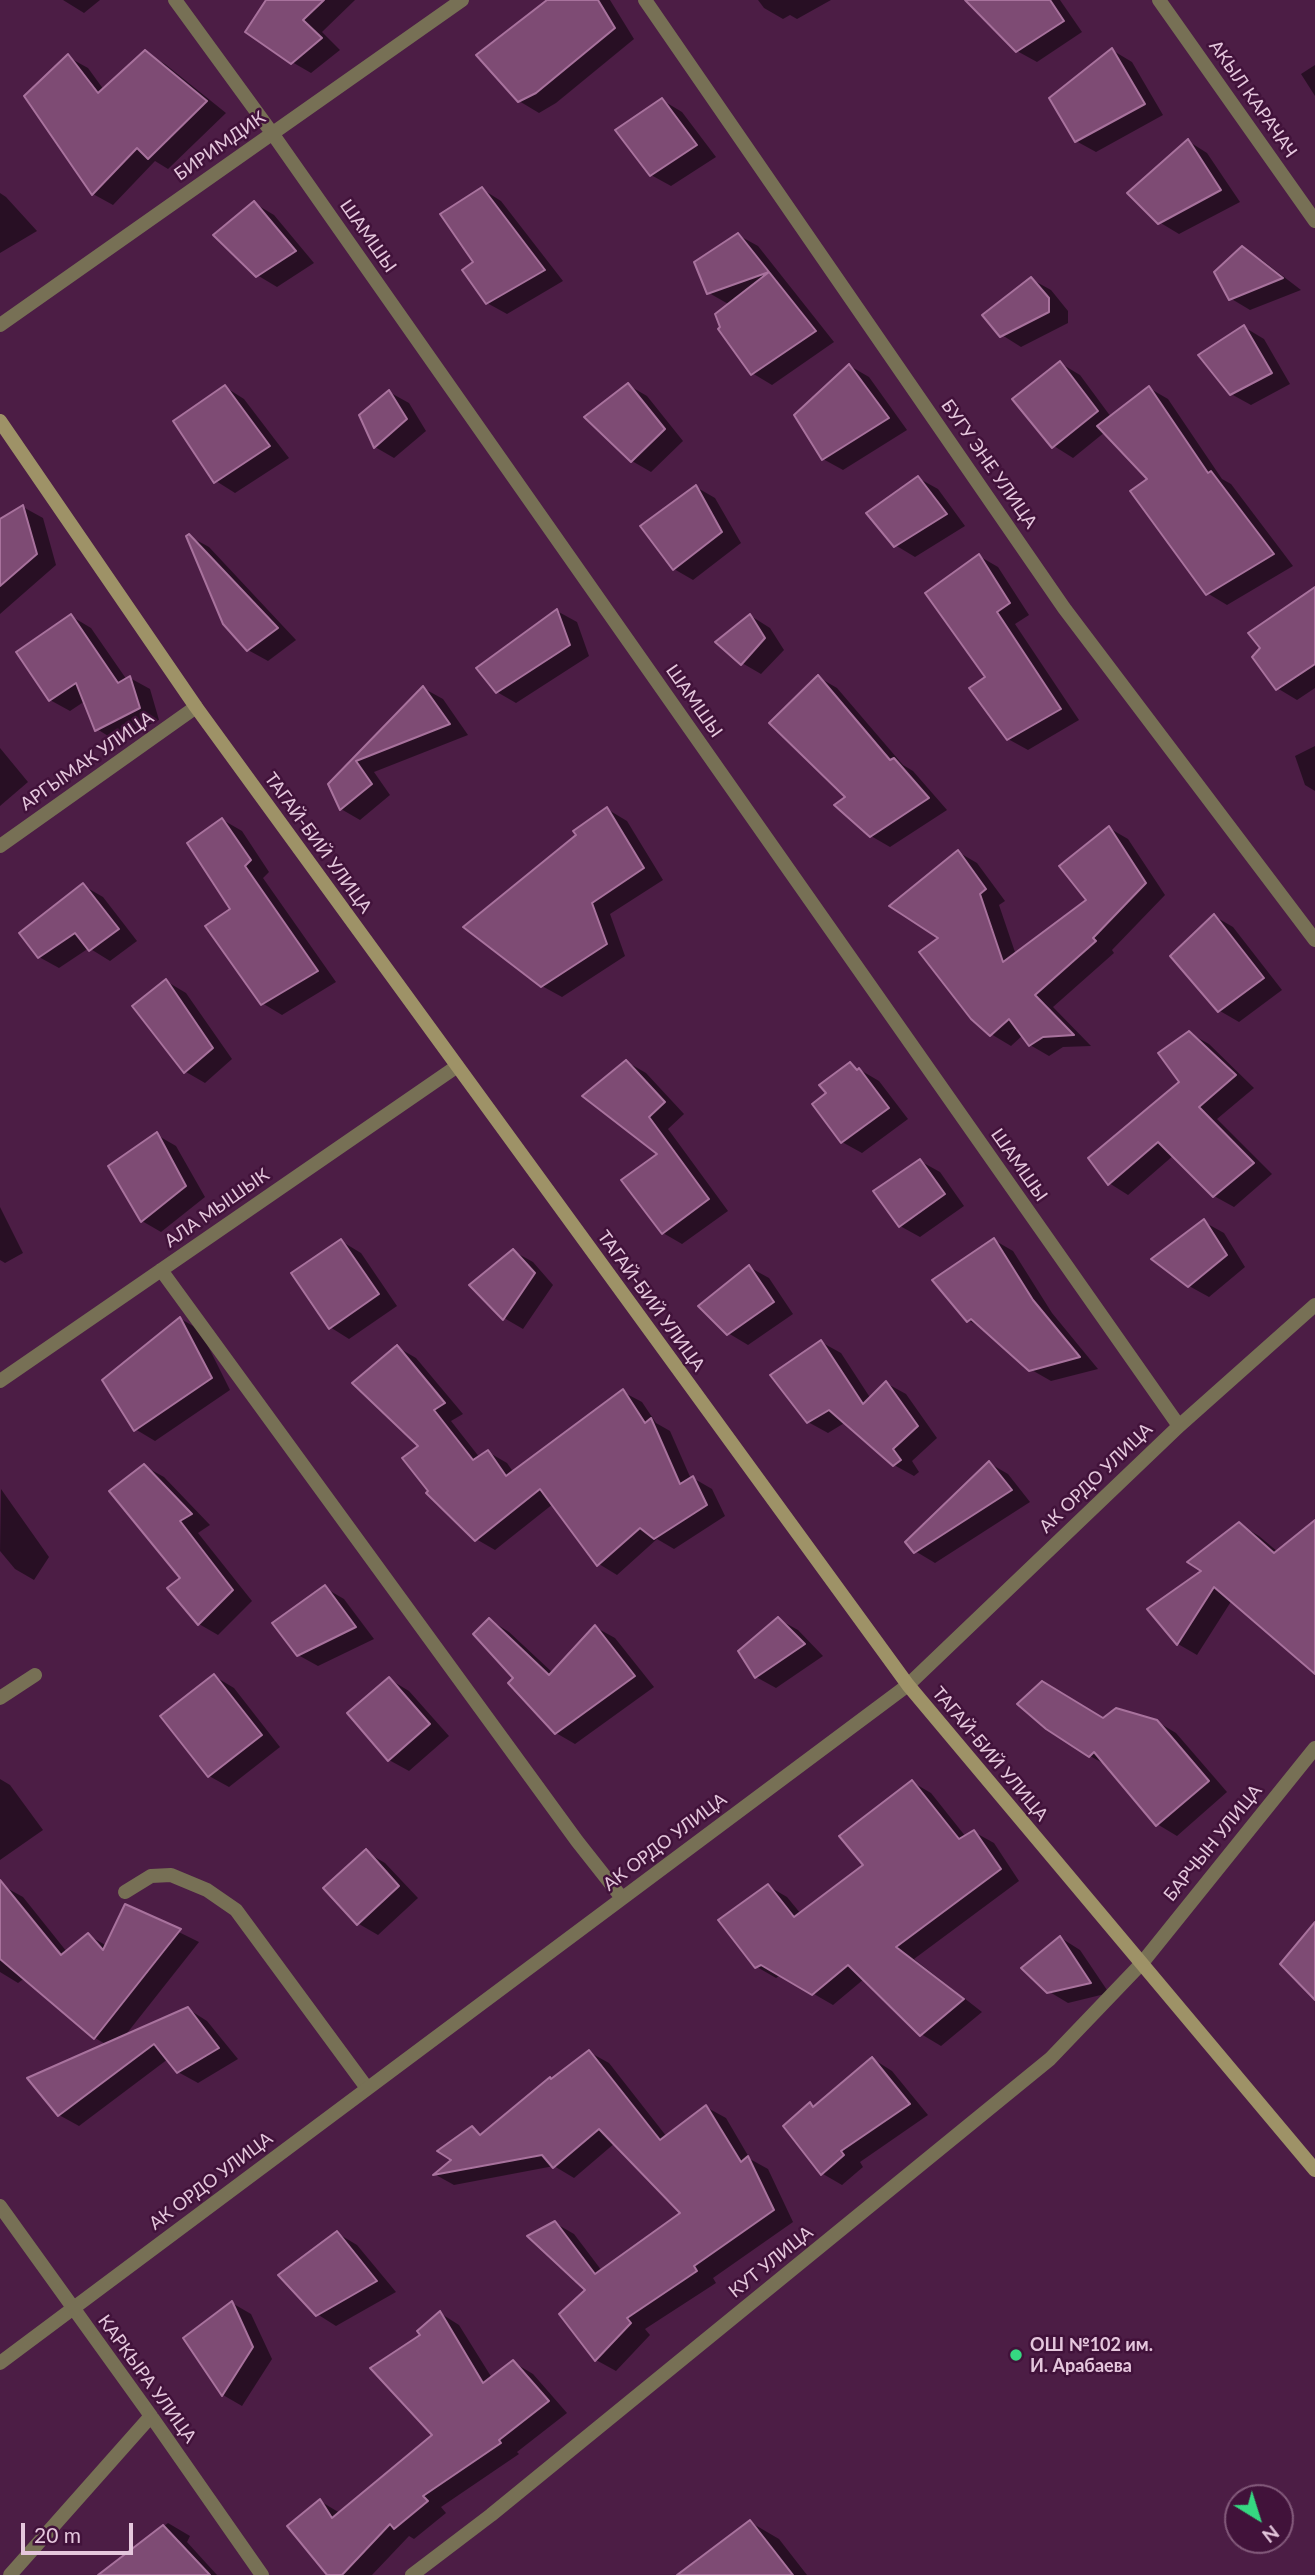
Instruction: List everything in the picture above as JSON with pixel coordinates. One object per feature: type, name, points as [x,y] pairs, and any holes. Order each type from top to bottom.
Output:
[{"type":"street","name":"ШАМШЫ","points":[[175,0],[272,133],[1178,1426]]},
{"type":"street","name":"БИРИМДИК","points":[[0,325],[462,0]]},
{"type":"street","name":"БУГУ ЭНЕ УЛИЦА","points":[[645,0],[1064,608],[1315,940]]},
{"type":"street","name":"АКЫЛ КАРАЧАЧ","points":[[1159,0],[1315,221]]},
{"type":"street","name":"ТАГАЙ-БИЙ УЛИЦА","points":[[0,421],[196,707],[908,1685],[1315,2170]]},
{"type":"street","name":"АРГЫМАК УЛИЦА","points":[[0,846],[196,707]]},
{"type":"street","name":"АЛА МЫШЫК","points":[[0,1381],[456,1067]]},
{"type":"street","points":[[161,1270],[622,1898]]},
{"type":"street","name":"АК ОРДО УЛИЦА","points":[[0,2363],[908,1685],[1178,1426],[1315,1305]]},
{"type":"street","points":[[0,1698],[35,1675]]},
{"type":"street","name":"БАРЧЫН УЛИЦА","points":[[1142,1963],[1315,1748]]},
{"type":"street","points":[[125,1892],[150,1876],[172,1875],[207,1890],[236,1910],[367,2088]]},
{"type":"street","name":"КУТ УЛИЦА","points":[[412,2575],[502,2506],[1050,2059],[1142,1963]]},
{"type":"street","name":"КАРКЫРА УЛИЦА","points":[[0,2206],[152,2416],[262,2575]]},
{"type":"street","points":[[10,2575],[152,2416]]},
{"type":"building","points":[[266,0],[324,0],[303,20],[322,38],[291,64],[245,32]]},
{"type":"building","points":[[547,0],[598,0],[615,28],[536,93],[518,102],[476,55]]},
{"type":"building","points":[[965,0],[1050,0],[1064,21],[1016,52]]},
{"type":"building","points":[[1112,48],[1145,104],[1075,142],[1049,98]]},
{"type":"building","points":[[145,50],[207,101],[148,159],[137,148],[92,195],[24,96],[68,54],[98,93]]},
{"type":"building","points":[[662,98],[697,145],[650,176],[615,130]]},
{"type":"building","points":[[1188,139],[1221,190],[1158,224],[1127,193]]},
{"type":"building","points":[[482,187],[545,270],[486,304],[462,270],[473,262],[440,214]]},
{"type":"building","points":[[254,201],[296,251],[256,277],[213,235]]},
{"type":"building","points":[[738,233],[816,331],[751,375],[718,329],[720,327],[715,314],[769,272],[707,294],[694,262]]},
{"type":"building","points":[[1242,246],[1283,278],[1229,300],[1214,272]]},
{"type":"building","points":[[1031,277],[1049,298],[1049,312],[1000,337],[982,315]]},
{"type":"building","points":[[1244,325],[1272,373],[1230,395],[1198,355]]},
{"type":"building","points":[[1060,361],[1098,411],[1052,448],[1012,399]]},
{"type":"building","points":[[849,364],[889,418],[822,460],[794,415]]},
{"type":"building","points":[[628,383],[665,429],[631,462],[584,417]]},
{"type":"building","points":[[225,385],[270,446],[214,483],[173,421]]},
{"type":"building","points":[[1149,386],[1208,473],[1211,471],[1274,554],[1206,595],[1130,491],[1147,479],[1097,426]]},
{"type":"building","points":[[389,390],[407,419],[374,448],[359,415]]},
{"type":"building","points":[[918,476],[947,514],[894,547],[866,513]]},
{"type":"building","points":[[696,485],[722,532],[673,570],[640,526]]},
{"type":"building","points":[[23,505],[37,554],[0,586],[0,519]]},
{"type":"building","points":[[189,534],[278,628],[247,651],[223,624],[186,536]]},
{"type":"building","points":[[979,554],[1010,603],[997,612],[1061,709],[1007,740],[969,688],[985,677],[925,593]]},
{"type":"building","points":[[1315,587],[1315,664],[1276,690],[1252,657],[1260,648],[1248,633]]},
{"type":"building","points":[[557,609],[570,645],[496,693],[476,668]]},
{"type":"building","points":[[71,614],[118,683],[130,676],[140,708],[95,731],[76,683],[49,701],[16,652]]},
{"type":"building","points":[[750,614],[765,638],[741,665],[715,642]]},
{"type":"building","points":[[818,675],[890,760],[894,758],[929,798],[870,837],[834,805],[845,797],[769,723]]},
{"type":"building","points":[[423,686],[450,724],[356,761],[372,784],[340,810],[328,784]]},
{"type":"building","points":[[607,807],[644,868],[592,903],[607,944],[541,987],[463,927],[576,835],[573,831]]},
{"type":"building","points":[[222,818],[251,860],[245,866],[318,971],[261,1005],[205,926],[230,909],[187,843]]},
{"type":"building","points":[[1109,826],[1146,883],[1093,938],[1096,941],[1035,995],[1074,1035],[1043,1037],[1029,1046],[1009,1019],[990,1036],[971,1019],[919,952],[938,938],[889,906],[958,850],[986,889],[980,894],[1003,962],[1086,900],[1059,866]]},
{"type":"building","points":[[83,883],[119,929],[89,951],[75,933],[38,958],[19,933]]},
{"type":"building","points":[[1214,914],[1264,978],[1218,1012],[1170,956]]},
{"type":"building","points":[[166,979],[213,1048],[184,1073],[132,1006]]},
{"type":"building","points":[[1189,1031],[1236,1075],[1199,1107],[1254,1163],[1213,1197],[1158,1142],[1108,1185],[1088,1158],[1179,1082],[1158,1053]]},
{"type":"building","points":[[626,1060],[665,1102],[649,1117],[709,1199],[662,1234],[621,1180],[657,1154],[582,1096]]},
{"type":"building","points":[[850,1062],[857,1070],[859,1068],[889,1108],[841,1143],[812,1104],[826,1093],[819,1085]]},
{"type":"building","points":[[157,1132],[186,1186],[141,1222],[108,1166]]},
{"type":"building","points":[[920,1159],[945,1194],[899,1227],[873,1191]]},
{"type":"building","points":[[1204,1219],[1227,1255],[1188,1287],[1151,1259]]},
{"type":"building","points":[[994,1238],[1033,1300],[1080,1357],[1029,1371],[971,1319],[967,1322],[932,1280]]},
{"type":"building","points":[[341,1239],[379,1294],[329,1329],[291,1273]]},
{"type":"building","points":[[513,1249],[535,1273],[503,1320],[469,1285]]},
{"type":"building","points":[[749,1265],[774,1302],[727,1335],[698,1306]]},
{"type":"building","points":[[180,1317],[212,1378],[134,1431],[102,1380]]},
{"type":"building","points":[[821,1340],[863,1404],[886,1381],[918,1426],[893,1449],[901,1460],[893,1466],[829,1410],[807,1423],[770,1375]]},
{"type":"building","points":[[397,1345],[445,1403],[434,1410],[473,1460],[488,1450],[506,1476],[623,1389],[645,1423],[651,1418],[680,1484],[693,1476],[707,1505],[654,1539],[640,1528],[597,1566],[540,1489],[475,1541],[426,1493],[428,1491],[402,1458],[418,1446],[352,1383]]},
{"type":"building","points":[[989,1461],[1012,1490],[914,1553],[905,1542]]},
{"type":"building","points":[[144,1464],[192,1514],[180,1521],[233,1590],[198,1625],[167,1588],[180,1578],[109,1491]]},
{"type":"building","points":[[1315,1520],[1315,1674],[1214,1587],[1177,1645],[1147,1609],[1201,1571],[1187,1562],[1239,1522],[1274,1553]]},
{"type":"building","points":[[325,1585],[356,1627],[297,1656],[272,1623]]},
{"type":"building","points":[[778,1617],[805,1644],[755,1678],[738,1651]]},
{"type":"building","points":[[489,1618],[549,1675],[595,1625],[635,1676],[555,1734],[508,1683],[513,1678],[473,1634]]},
{"type":"building","points":[[214,1674],[262,1735],[208,1777],[160,1716]]},
{"type":"building","points":[[389,1677],[430,1724],[388,1761],[347,1713]]},
{"type":"building","points":[[1042,1681],[1103,1718],[1116,1708],[1157,1720],[1209,1781],[1156,1826],[1094,1752],[1089,1757],[1046,1729],[1017,1704]]},
{"type":"building","points":[[912,1780],[959,1839],[974,1830],[1001,1869],[896,1947],[964,1999],[920,2036],[848,1965],[812,1995],[761,1965],[755,1968],[718,1920],[768,1884],[794,1917],[863,1865],[839,1836]]},
{"type":"building","points":[[366,1849],[399,1886],[357,1925],[323,1888]]},
{"type":"building","points":[[0,1880],[61,1955],[88,1933],[103,1950],[125,1904],[181,1929],[94,2039],[0,1959]]},
{"type":"building","points":[[1315,1922],[1315,2000],[1280,1964]]},
{"type":"building","points":[[1060,1936],[1091,1983],[1047,1993],[1021,1968]]},
{"type":"building","points":[[188,2007],[219,2048],[177,2073],[154,2044],[58,2116],[27,2078]]},
{"type":"building","points":[[589,2050],[660,2140],[706,2105],[741,2162],[748,2156],[774,2210],[694,2266],[697,2271],[627,2318],[631,2323],[595,2361],[559,2314],[585,2290],[527,2236],[555,2221],[595,2274],[680,2213],[599,2129],[553,2168],[542,2155],[433,2175],[451,2160],[437,2151],[472,2126],[480,2135],[550,2077],[551,2079]]},
{"type":"building","points":[[872,2057],[910,2104],[841,2151],[844,2155],[821,2175],[783,2126],[810,2102],[813,2107]]},
{"type":"building","points":[[337,2231],[377,2281],[316,2316],[278,2275]]},
{"type":"building","points":[[232,2301],[253,2347],[222,2396],[183,2338]]},
{"type":"building","points":[[440,2311],[483,2383],[513,2360],[549,2401],[499,2440],[501,2443],[423,2496],[428,2501],[394,2529],[390,2524],[342,2575],[327,2575],[287,2526],[320,2499],[332,2518],[432,2435],[370,2368],[420,2335],[417,2331]]},
{"type":"building","points":[[750,2520],[793,2575],[677,2575]]},
{"type":"building","points":[[163,2525],[210,2575],[98,2575]]},
{"type":"place","name":"ОШ №102 им. И. Арабаева","points":[[1016,2355]]}]
